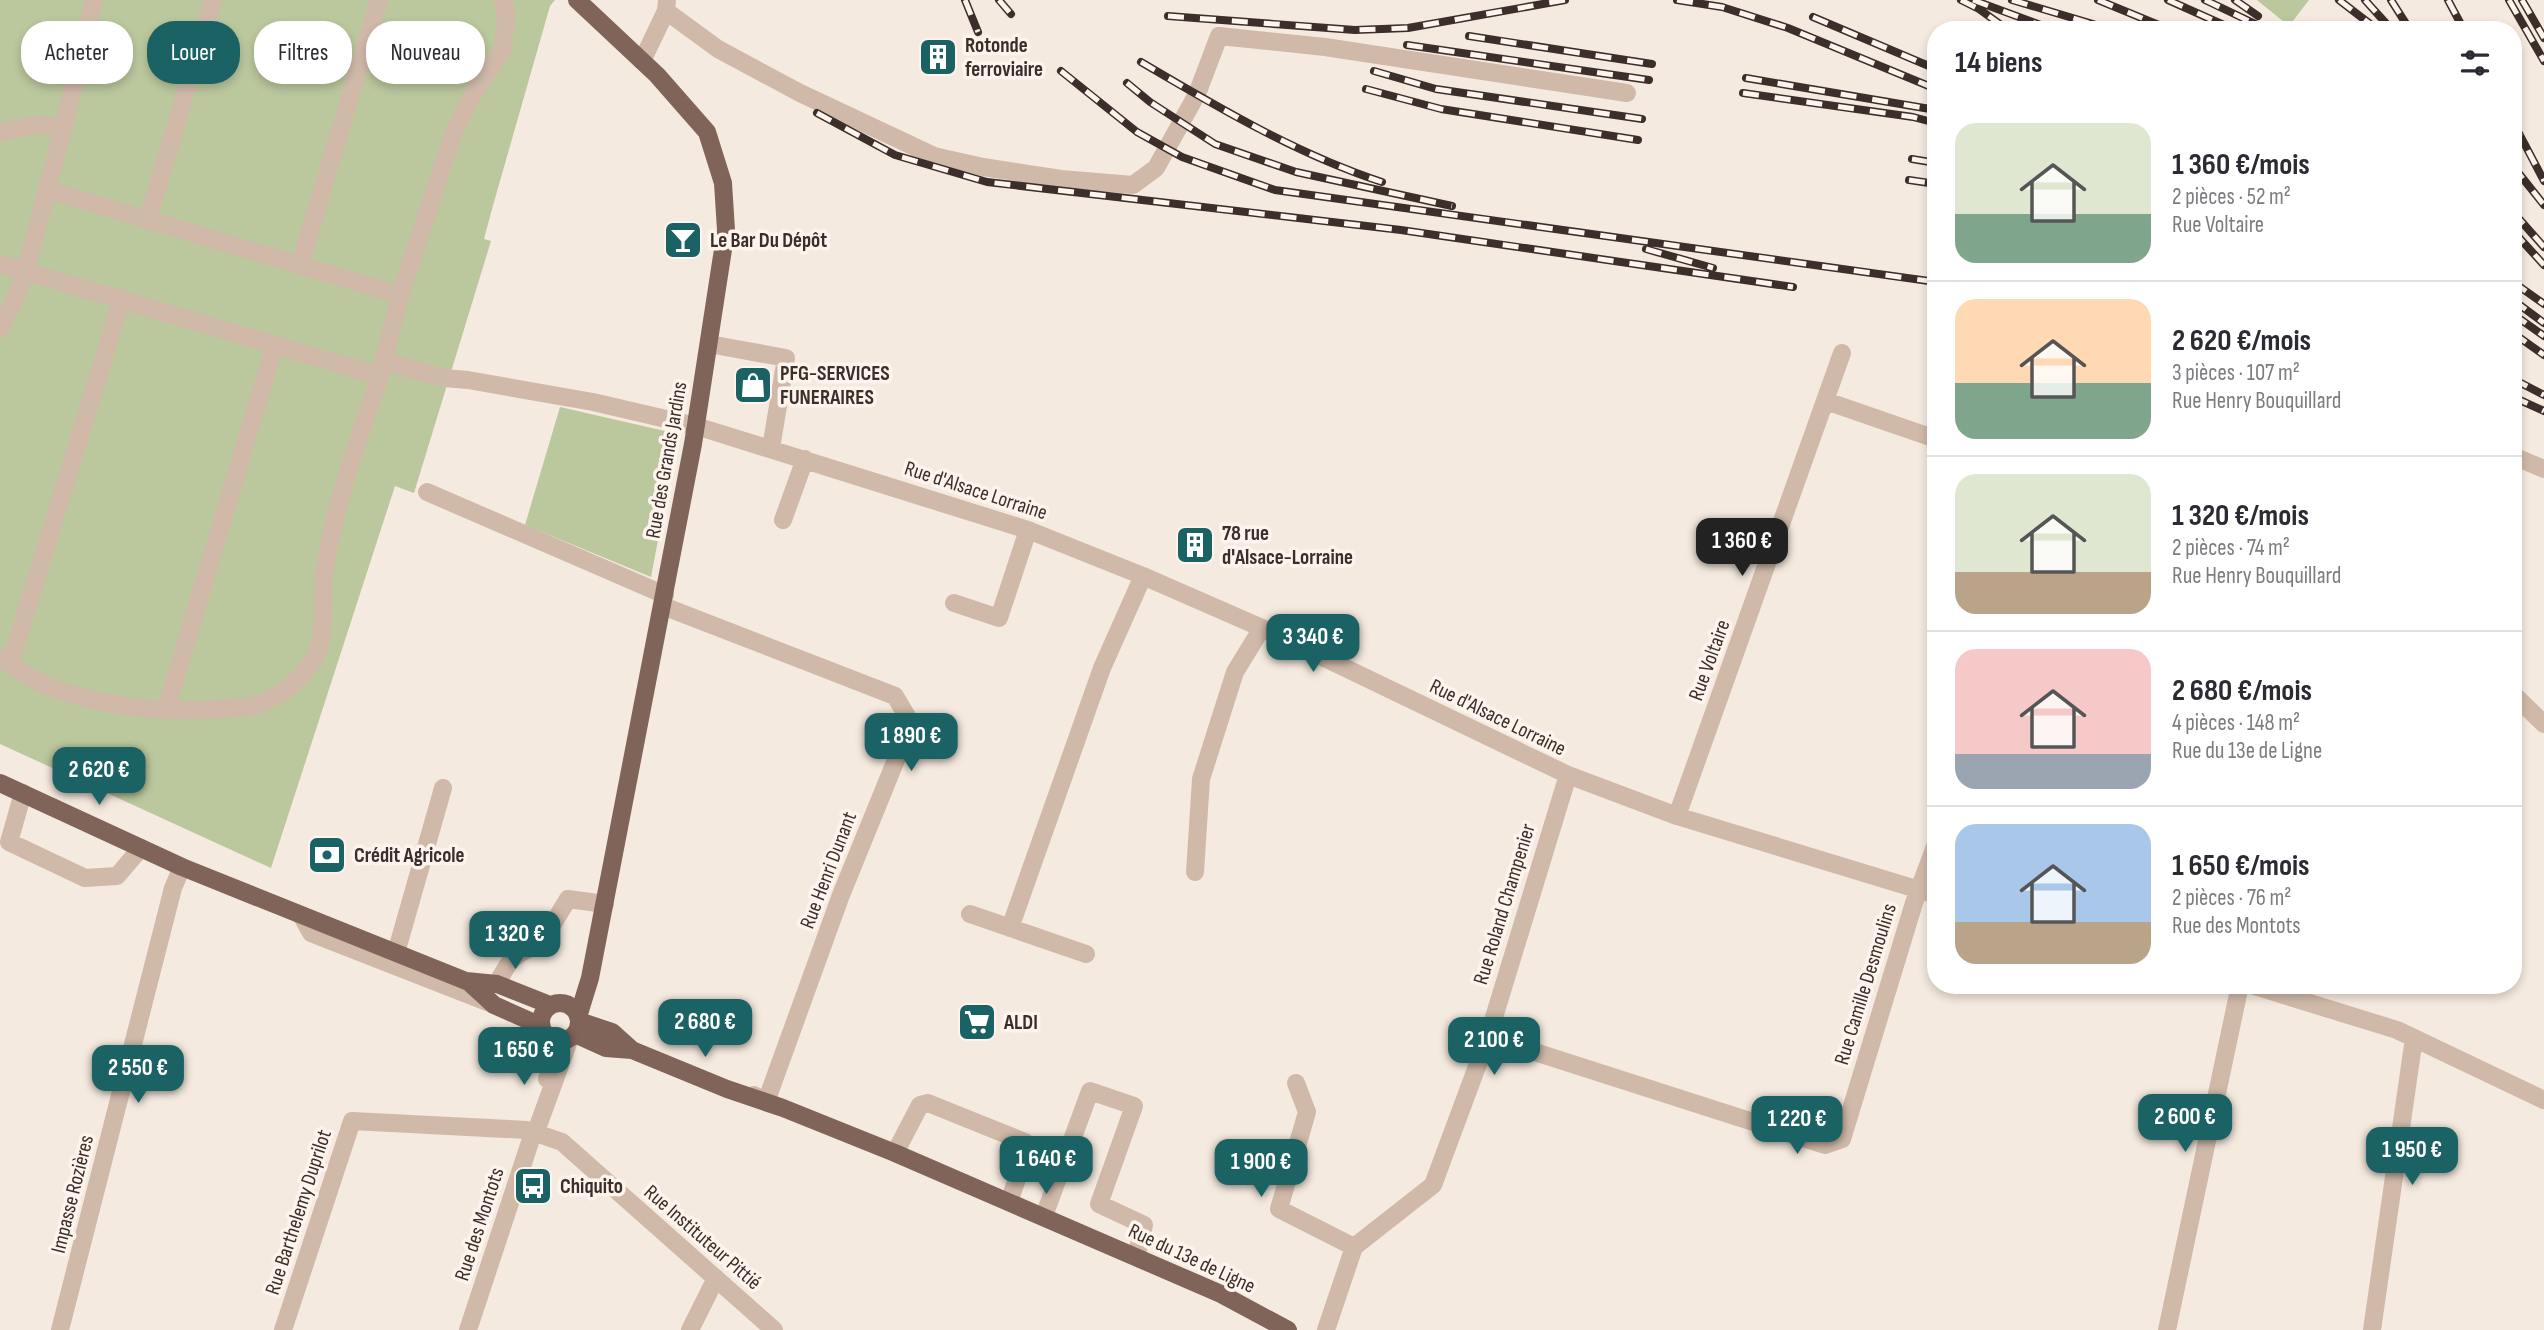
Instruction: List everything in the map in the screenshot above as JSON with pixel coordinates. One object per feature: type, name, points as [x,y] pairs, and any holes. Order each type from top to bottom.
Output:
[{"type":"main road","name":"Rue des Grands Jardins","points":[[566,1029],[590,978],[605,904],[696,426],[726,230],[723,183],[707,132],[642,61],[577,0]]},
{"type":"main road","points":[[0,783],[182,867],[471,983],[497,984],[555,1004],[572,1007],[566,1029]]},
{"type":"main road","points":[[566,1029],[542,1014],[590,978]]},
{"type":"main road","points":[[471,983],[494,1005],[566,1029]]},
{"type":"main road","name":"Rue du 13e de Ligne","points":[[566,1029],[612,1032],[632,1050]]},
{"type":"main road","name":"Rue du 13e de Ligne","points":[[566,1029],[606,1048],[632,1050],[895,1153],[1221,1294],[1288,1330]]},
{"type":"street","points":[[0,329],[26,270],[94,0]]},
{"type":"street","points":[[148,219],[213,0]]},
{"type":"street","points":[[299,265],[379,0]]},
{"type":"street","points":[[122,298],[5,662],[54,689],[108,703],[166,710],[203,711],[254,706],[283,692],[301,678],[317,653],[322,624],[324,577],[351,463],[382,368],[400,295],[454,132],[476,88],[502,51],[506,18],[503,0]]},
{"type":"street","points":[[642,61],[667,5],[718,49],[934,156],[1061,179],[1133,185],[1156,168],[1197,94],[1219,36],[1325,47],[1627,93]]},
{"type":"street","points":[[0,132],[42,124],[63,129]]},
{"type":"street","points":[[48,190],[400,295]]},
{"type":"street","name":"Rue d'Alsace Lorraine","points":[[0,264],[275,344],[382,368],[593,402],[696,426],[1028,530],[1262,628],[1568,775],[1677,816],[1927,892]]},
{"type":"street","points":[[166,710],[275,344]]},
{"type":"street","points":[[709,344],[786,358],[771,449]]},
{"type":"street","name":"Rue Voltaire","points":[[1677,816],[1842,353]]},
{"type":"street","points":[[1826,401],[1927,436]]},
{"type":"street","points":[[783,520],[805,459]]},
{"type":"street","points":[[2522,460],[2544,469]]},
{"type":"street","points":[[427,492],[664,600]]},
{"type":"street","points":[[954,603],[999,618],[1028,530]]},
{"type":"street","points":[[1010,928],[1102,668],[1143,576]]},
{"type":"street","name":"Rue Henri Dunant","points":[[664,600],[895,696],[911,723],[841,895],[766,1102]]},
{"type":"street","points":[[1195,872],[1201,779],[1235,672],[1262,628]]},
{"type":"street","points":[[2522,703],[2544,724]]},
{"type":"street","name":"Rue Roland Champenier","points":[[1354,1247],[1433,1185],[1488,1037],[1568,775]]},
{"type":"street","points":[[396,953],[443,788]]},
{"type":"street","points":[[23,793],[5,841],[85,878],[117,876],[141,848]]},
{"type":"street","name":"Impasse Rozières","points":[[60,1330],[173,888],[182,867]]},
{"type":"street","name":"Rue Camille Desmoulins","points":[[1488,1037],[1825,1145],[1842,1139],[1927,892]]},
{"type":"street","points":[[497,984],[508,963],[521,951],[540,945],[568,899],[605,904]]},
{"type":"street","points":[[301,915],[311,933],[494,1005]]},
{"type":"street","points":[[970,915],[1086,954]]},
{"type":"street","points":[[2167,1330],[2238,994]]},
{"type":"street","points":[[2280,994],[2397,1030],[2544,1100]]},
{"type":"street","name":"Rue des Montots","points":[[468,1330],[533,1133],[531,1124],[566,1029]]},
{"type":"street","name":"Rue du 13e de Ligne","points":[[612,1032],[727,1080],[766,1102]]},
{"type":"street","points":[[2372,1330],[2414,1038]]},
{"type":"street","points":[[1296,1083],[1307,1112],[1279,1209],[1354,1247],[1326,1330]]},
{"type":"street","points":[[1044,1216],[1090,1091],[1134,1106],[1099,1204],[1144,1225],[1136,1256]]},
{"type":"street","points":[[895,1153],[920,1105],[928,1103],[1025,1142],[1027,1150],[1009,1202]]},
{"type":"street","name":"Rue Barthelemy Duprilot","points":[[283,1330],[352,1121],[527,1130],[533,1133]]},
{"type":"street","name":"Rue Instituteur Pittié","points":[[533,1133],[562,1142],[774,1330]]},
{"type":"street","points":[[690,1330],[716,1278]]},
{"type":"green space","points":[[0,0],[555,0],[550,6],[484,239],[491,241],[414,493],[395,486],[271,868],[0,744]]},
{"type":"green space","points":[[2257,0],[2309,0],[2293,21],[2283,21]]},
{"type":"green space","points":[[560,407],[678,434],[651,577],[525,525]]},
{"type":"railway","points":[[965,0],[978,32]]},
{"type":"railway","points":[[999,0],[1011,14]]},
{"type":"railway","points":[[1168,16],[1355,30],[1408,28],[1565,0]]},
{"type":"railway","points":[[1677,0],[1722,7],[1788,28],[1927,85]]},
{"type":"railway","points":[[1961,0],[1996,21]]},
{"type":"railway","points":[[1973,0],[2030,21]]},
{"type":"railway","points":[[2012,0],[2083,21]]},
{"type":"railway","points":[[2098,0],[2149,21]]},
{"type":"railway","points":[[2168,0],[2215,21]]},
{"type":"railway","points":[[2205,0],[2249,21]]},
{"type":"railway","points":[[2235,0],[2258,16]]},
{"type":"railway","points":[[2339,0],[2366,21]]},
{"type":"railway","points":[[2365,0],[2384,21]]},
{"type":"railway","points":[[2391,0],[2404,21]]},
{"type":"railway","points":[[2448,0],[2459,21]]},
{"type":"railway","points":[[2509,0],[2521,21]]},
{"type":"railway","points":[[2522,0],[2544,38]]},
{"type":"railway","points":[[1813,17],[1927,65]]},
{"type":"railway","points":[[2522,23],[2544,61]]},
{"type":"railway","points":[[1469,36],[1652,64]]},
{"type":"railway","points":[[1407,45],[1649,80]]},
{"type":"railway","points":[[1141,62],[1289,144],[1382,182]]},
{"type":"railway","points":[[1061,71],[1137,132],[1182,157],[1275,190],[1927,281]]},
{"type":"railway","points":[[1374,71],[1436,89],[1642,119]]},
{"type":"railway","points":[[1746,78],[1927,108]]},
{"type":"railway","points":[[1127,83],[1150,102],[1215,144],[1296,172],[1452,206]]},
{"type":"railway","points":[[1366,89],[1441,109],[1638,140]]},
{"type":"railway","points":[[1743,93],[1927,121]]},
{"type":"railway","points":[[817,113],[895,155],[987,182],[1401,230],[1793,287]]},
{"type":"railway","points":[[2522,139],[2544,181]]},
{"type":"railway","points":[[1912,159],[1927,162]]},
{"type":"railway","points":[[2522,177],[2544,205]]},
{"type":"railway","points":[[1909,180],[1927,183]]},
{"type":"railway","points":[[2522,222],[2544,247]]},
{"type":"railway","points":[[2522,241],[2544,265]]},
{"type":"railway","points":[[1646,249],[1713,268]]},
{"type":"railway","points":[[2522,288],[2544,304]]},
{"type":"railway","points":[[2522,307],[2544,323]]},
{"type":"railway","points":[[2522,320],[2544,336]]},
{"type":"railway","points":[[2522,339],[2544,355]]},
{"type":"railway","points":[[2522,384],[2544,395]]},
{"type":"railway","points":[[2522,401],[2544,411]]},
{"type":"place","name":"Rotonde ferroviaire","points":[[938,57]]},
{"type":"place","name":"Le Bar Du Dépôt","points":[[683,240]]},
{"type":"place","name":"PFG-SERVICES FUNERAIRES","points":[[753,385]]},
{"type":"place","name":"78 rue d'Alsace-Lorraine","points":[[1195,545]]},
{"type":"place","name":"Crédit Agricole","points":[[327,855]]},
{"type":"place","name":"ALDI","points":[[977,1022]]},
{"type":"place","name":"Chiquito","points":[[533,1186]]}]
